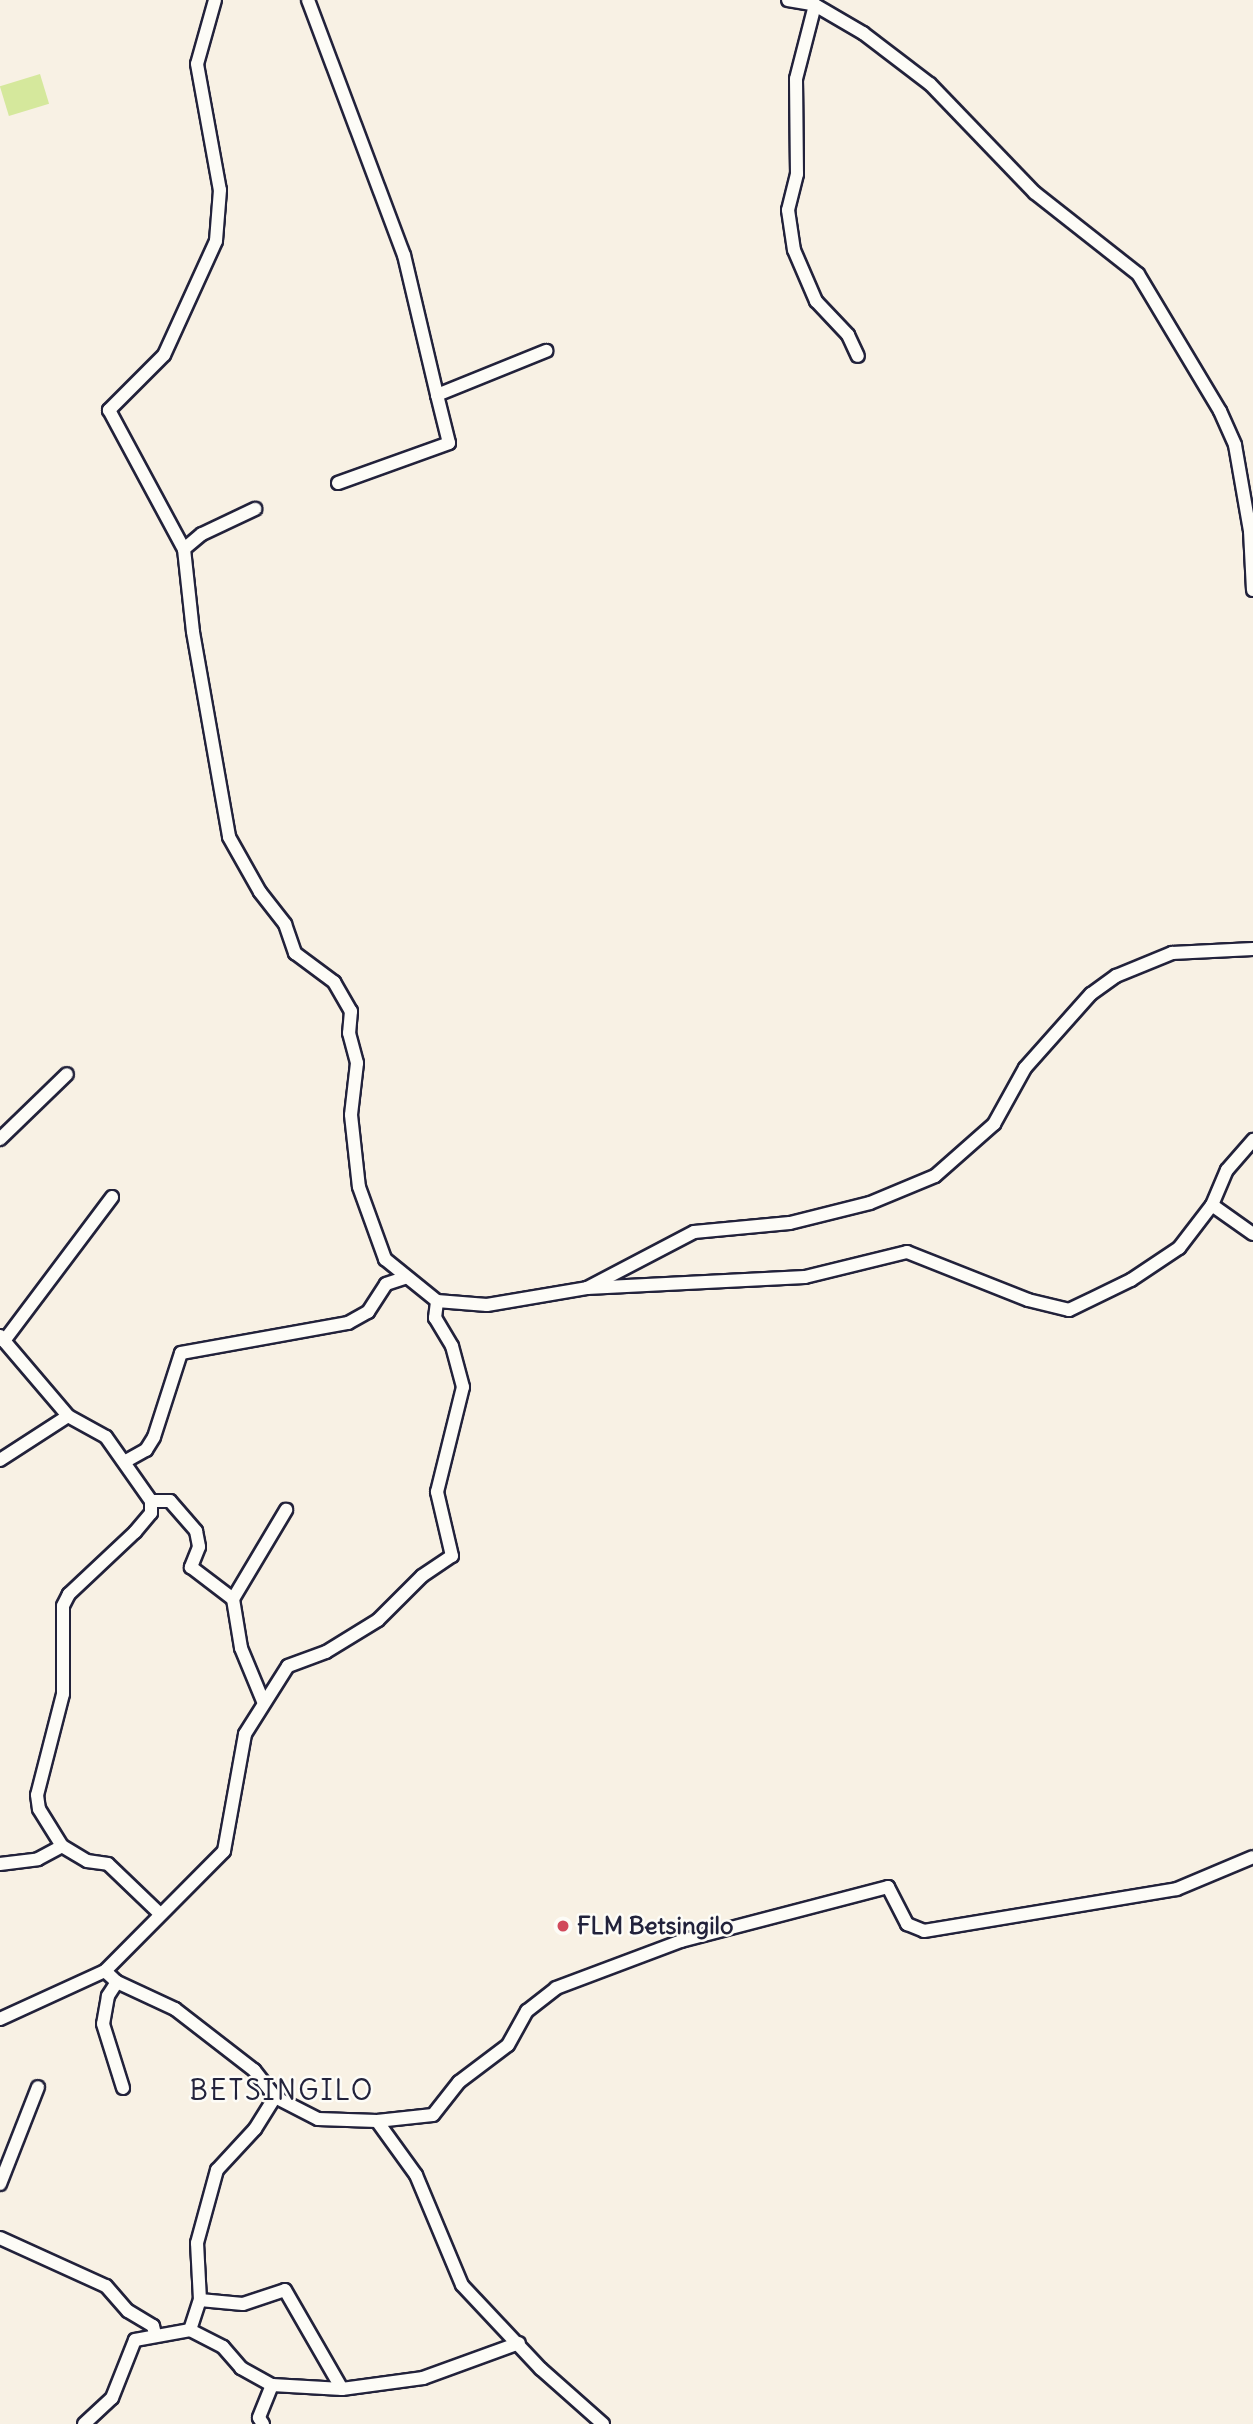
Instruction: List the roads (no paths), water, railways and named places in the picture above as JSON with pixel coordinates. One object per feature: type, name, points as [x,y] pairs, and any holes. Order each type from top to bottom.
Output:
[{"type":"street","points":[[215,0],[197,64],[220,190],[216,241],[163,355],[109,410],[184,549],[193,632],[229,837],[260,892],[285,924],[295,953],[334,982],[351,1011],[349,1033],[357,1063],[351,1115],[359,1187],[386,1259],[405,1278],[437,1301],[512,1303],[548,1292],[805,1277],[907,1252],[1028,1300],[1069,1310],[1163,1261],[1179,1248],[1212,1205],[1227,1170],[1253,1140]]},
{"type":"street","points":[[308,0],[404,255],[449,443],[338,483]]},
{"type":"street","points":[[788,0],[815,5],[863,33],[930,84],[1035,193],[1138,274],[1220,411],[1235,445],[1250,531],[1253,590]]},
{"type":"street","points":[[815,5],[796,79],[797,174],[788,210],[794,250],[816,301],[848,335],[858,356]]},
{"type":"street","points":[[437,395],[546,351]]},
{"type":"street","points":[[184,549],[202,534],[255,509]]},
{"type":"street","points":[[587,1289],[694,1232],[790,1223],[870,1203],[934,1176],[994,1124],[1025,1068],[1091,994],[1116,976],[1172,953],[1253,949]]},
{"type":"street","points":[[0,1139],[67,1074]]},
{"type":"street","points":[[112,1197],[2,1339],[68,1416],[99,1432],[126,1461],[131,1477],[151,1501],[151,1513],[135,1532],[69,1594],[63,1606],[63,1693],[37,1795],[39,1809],[62,1846],[87,1861],[108,1864],[158,1912]]},
{"type":"street","points":[[1212,1205],[1253,1234]]},
{"type":"street","points":[[126,1461],[146,1450],[154,1437],[181,1353],[348,1323],[368,1312],[386,1284],[405,1278]]},
{"type":"street","points":[[0,2019],[105,1971],[155,1922],[158,1912],[198,1882],[224,1851],[238,1760],[245,1734],[262,1701],[288,1666],[326,1652],[378,1620],[422,1576],[452,1556],[437,1492],[463,1387],[452,1346],[435,1318],[437,1301]]},
{"type":"street","points":[[0,1460],[68,1416]]},
{"type":"street","points":[[151,1501],[160,1499],[178,1507],[200,1541],[191,1567],[233,1599]]},
{"type":"street","points":[[262,1701],[241,1648],[233,1599],[286,1510]]},
{"type":"street","points":[[0,1864],[38,1859],[62,1846]]},
{"type":"street","points":[[105,1971],[117,1982],[175,2009],[254,2070],[275,2097],[318,2119],[377,2121],[432,2115],[459,2082],[508,2045],[527,2011],[556,1989],[681,1941],[888,1887],[907,1924],[924,1931],[1177,1889],[1253,1857]]},
{"type":"street","points":[[117,1982],[108,1996],[103,2024],[123,2088]]},
{"type":"street","points":[[0,2184],[38,2087]]},
{"type":"street","points":[[190,2330],[200,2300],[197,2243],[217,2170],[255,2129],[275,2097]]},
{"type":"street","points":[[377,2121],[416,2175],[462,2285],[603,2424]]},
{"type":"street","points":[[0,2238],[106,2286],[128,2311],[153,2326],[155,2334]]},
{"type":"street","points":[[200,2300],[243,2304],[285,2290],[342,2389]]},
{"type":"street","points":[[85,2424],[112,2398],[135,2340],[155,2334],[190,2330],[223,2347],[241,2368],[272,2385],[342,2389],[424,2378],[519,2343]]},
{"type":"street","points":[[263,2424],[259,2418],[272,2385]]},
{"type":"place","name":"FLM Betsingilo","points":[[563,1926]]},
{"type":"district","name":"BETSINGILO","points":[[282,2090]]}]
